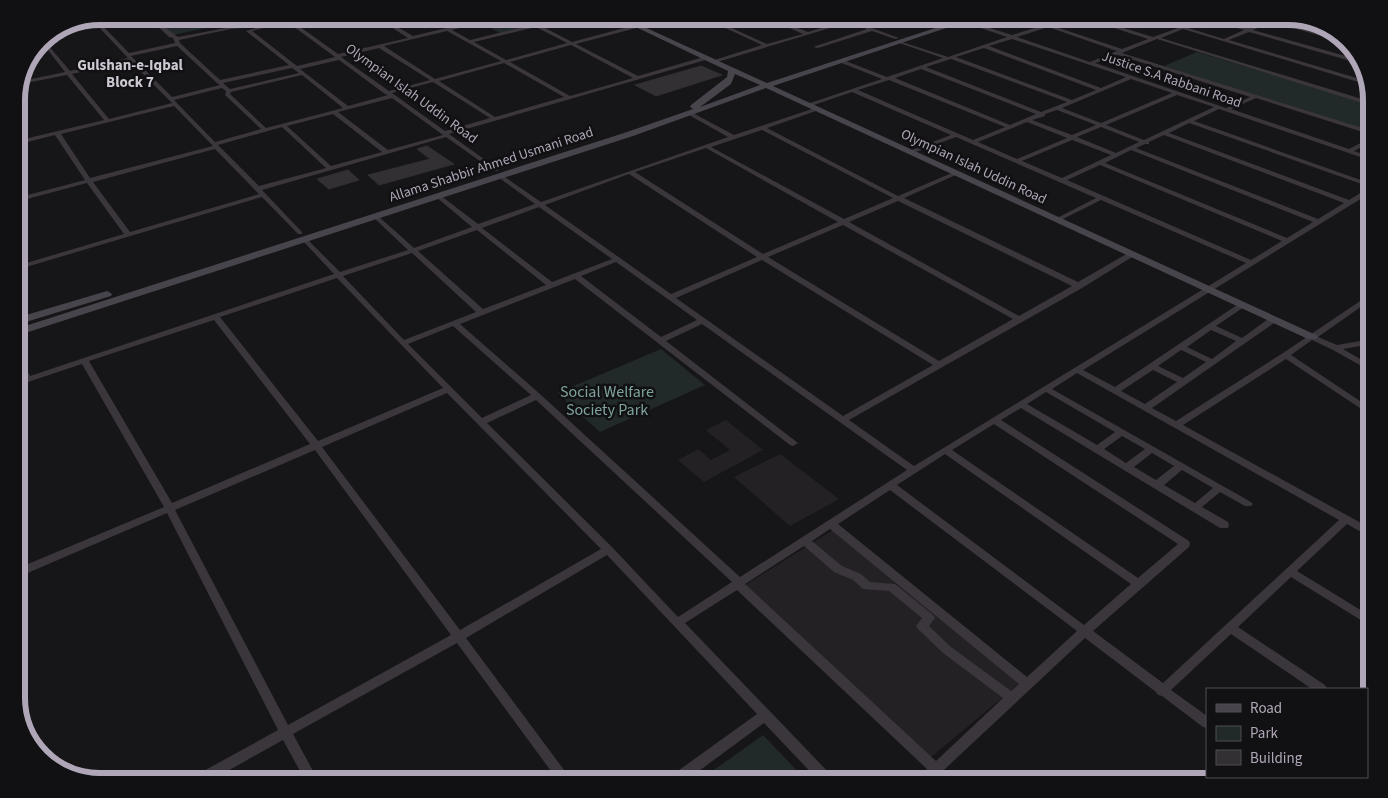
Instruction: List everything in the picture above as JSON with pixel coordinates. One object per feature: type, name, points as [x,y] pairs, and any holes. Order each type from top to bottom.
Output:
[{"type":"main road","name":"Allama Shabbir Ahmed Usmani Road","points":[[25,330],[302,236],[692,110],[764,84],[946,25]]},
{"type":"main road","name":"Olympian Islah Uddin Road","points":[[637,26],[1312,337]]},
{"type":"main road","name":"Allama Shabbir Ahmed Usmani Road","points":[[764,84],[841,61],[899,40]]},
{"type":"main road","points":[[692,110],[728,82],[732,77],[732,69]]},
{"type":"main road","name":"Allama Shabbir Ahmed Usmani Road","points":[[25,319],[375,216],[438,196],[498,173]]},
{"type":"street","points":[[99,25],[402,343],[608,550],[820,773]]},
{"type":"street","points":[[158,25],[177,40],[229,91]]},
{"type":"street","points":[[28,82],[129,57],[177,40],[227,26],[260,25]]},
{"type":"street","points":[[268,25],[248,30],[301,74],[347,108]]},
{"type":"street","name":"Olympian Islah Uddin Road","points":[[292,25],[447,134],[540,204],[913,470]]},
{"type":"street","points":[[391,25],[412,38]]},
{"type":"street","points":[[171,99],[221,84],[466,25]]},
{"type":"street","points":[[25,198],[334,112],[435,80],[640,25]]},
{"type":"street","points":[[721,25],[768,46]]},
{"type":"street","points":[[786,25],[808,34]]},
{"type":"street","points":[[25,265],[129,235],[330,169],[388,153],[495,119],[638,78],[768,46],[838,25]]},
{"type":"street","points":[[866,25],[899,40],[1073,102]]},
{"type":"street","name":"Justice S.A Rabbani Road","points":[[981,25],[1363,156]]},
{"type":"street","points":[[25,375],[27,379],[414,250],[761,127],[852,90],[1051,25]]},
{"type":"street","points":[[1109,25],[1363,101]]},
{"type":"street","points":[[1172,25],[1358,80]]},
{"type":"street","points":[[1232,25],[1351,59]]},
{"type":"street","points":[[1225,40],[1261,25]]},
{"type":"street","points":[[1285,25],[1329,37]]},
{"type":"street","points":[[471,41],[538,26],[574,43],[638,78]]},
{"type":"street","points":[[1048,26],[1254,97],[1363,130]]},
{"type":"street","points":[[1091,64],[1182,28]]},
{"type":"street","points":[[816,47],[872,29]]},
{"type":"street","points":[[449,30],[570,98]]},
{"type":"street","points":[[380,46],[495,119]]},
{"type":"street","points":[[984,46],[1102,90]]},
{"type":"street","points":[[47,47],[108,121]]},
{"type":"street","points":[[841,61],[1010,127]]},
{"type":"street","points":[[921,66],[1043,115]]},
{"type":"street","points":[[229,91],[301,74]]},
{"type":"street","points":[[974,142],[1132,77]]},
{"type":"street","points":[[852,90],[1252,263]]},
{"type":"street","points":[[229,91],[227,94],[265,130]]},
{"type":"street","points":[[1017,161],[1176,93]]},
{"type":"street","points":[[1063,180],[1147,143],[1189,121],[1254,97]]},
{"type":"street","points":[[25,141],[176,104]]},
{"type":"street","points":[[1058,108],[1147,143]]},
{"type":"street","points":[[692,110],[733,137]]},
{"type":"street","points":[[334,112],[388,153]]},
{"type":"street","points":[[1027,120],[1118,155]]},
{"type":"street","points":[[1189,121],[1363,184]]},
{"type":"street","points":[[284,126],[330,169]]},
{"type":"street","points":[[761,127],[898,198],[1079,286]]},
{"type":"street","points":[[57,133],[89,181],[129,235]]},
{"type":"street","points":[[1164,133],[1348,202]]},
{"type":"street","points":[[911,152],[956,135]]},
{"type":"street","points":[[1350,151],[1363,144]]},
{"type":"street","points":[[706,146],[1019,319]]},
{"type":"street","points":[[1133,148],[1317,221]]},
{"type":"street","points":[[1100,164],[1288,241]]},
{"type":"street","points":[[630,172],[762,257],[939,365]]},
{"type":"street","points":[[671,297],[956,173]]},
{"type":"street","points":[[677,623],[913,470],[1288,241],[1363,193]]},
{"type":"street","points":[[438,196],[476,228],[551,285]]},
{"type":"street","points":[[1057,220],[1102,197]]},
{"type":"street","points":[[375,216],[481,312]]},
{"type":"street","points":[[843,420],[1133,254]]},
{"type":"street","points":[[402,343],[618,259]]},
{"type":"street","points":[[576,276],[793,443]]},
{"type":"street","points":[[1177,425],[1286,355],[1363,301]]},
{"type":"street","points":[[1115,391],[1243,305]]},
{"type":"street","points":[[215,316],[316,445],[560,773]]},
{"type":"street","points":[[1146,408],[1274,319]]},
{"type":"street","points":[[659,340],[704,320]]},
{"type":"street","points":[[454,322],[537,396],[936,768]]},
{"type":"street","points":[[1211,327],[1242,342]]},
{"type":"street","points":[[1312,337],[1336,348],[1363,364]]},
{"type":"street","points":[[1336,348],[1363,343]]},
{"type":"street","points":[[1181,347],[1212,362]]},
{"type":"street","points":[[1286,355],[1363,408]]},
{"type":"street","points":[[84,360],[169,507],[308,773]]},
{"type":"street","points":[[1152,366],[1184,382]]},
{"type":"street","points":[[1077,370],[1363,529]]},
{"type":"street","points":[[25,570],[448,388]]},
{"type":"street","points":[[1046,389],[1248,504]]},
{"type":"street","points":[[481,422],[537,396]]},
{"type":"street","points":[[1021,404],[1224,525]]},
{"type":"street","points":[[931,773],[1011,697],[1185,544],[994,420]]},
{"type":"street","points":[[1097,450],[1121,432]]},
{"type":"street","points":[[1127,467],[1151,449]]},
{"type":"street","points":[[945,450],[1138,584]]},
{"type":"street","points":[[1157,485],[1181,466]]},
{"type":"street","points":[[890,485],[1206,722]]},
{"type":"street","points":[[1195,508],[1219,488]]},
{"type":"street","points":[[1162,691],[1346,519]]},
{"type":"street","points":[[831,524],[1027,684]]},
{"type":"street","points":[[807,543],[838,569],[857,577],[867,586],[891,587],[929,618],[922,626],[947,650],[1011,697]]},
{"type":"street","points":[[213,773],[458,637],[608,550]]},
{"type":"street","points":[[1289,571],[1363,617]]},
{"type":"street","points":[[1229,627],[1320,688]]},
{"type":"street","points":[[685,773],[764,716]]},
{"type":"shaded area","points":[[726,420],[763,450],[704,482],[678,460],[698,449],[711,460],[730,450],[706,430]]},
{"type":"shaded area","points":[[780,454],[839,499],[790,526],[734,477]]},
{"type":"shaded area","points":[[833,530],[1020,683],[930,758],[745,585]]},
{"type":"green space","points":[[161,25],[221,25],[173,35]]},
{"type":"green space","points":[[485,25],[530,26],[500,33]]},
{"type":"green space","points":[[1197,52],[1363,102],[1363,130],[1164,66]]},
{"type":"green space","name":"Social Welfare Society Park","points":[[661,349],[705,385],[600,432],[557,393]]},
{"type":"green space","points":[[763,735],[799,773],[710,773]]},
{"type":"building","points":[[701,66],[722,75],[656,96],[635,85]]},
{"type":"building","points":[[427,146],[454,164],[379,185],[368,175],[430,159],[417,149]]},
{"type":"building","points":[[348,170],[359,180],[329,189],[317,179]]},
{"type":"district","name":"Gulshan-e-Iqbal Block 7","points":[[130,74]]}]
